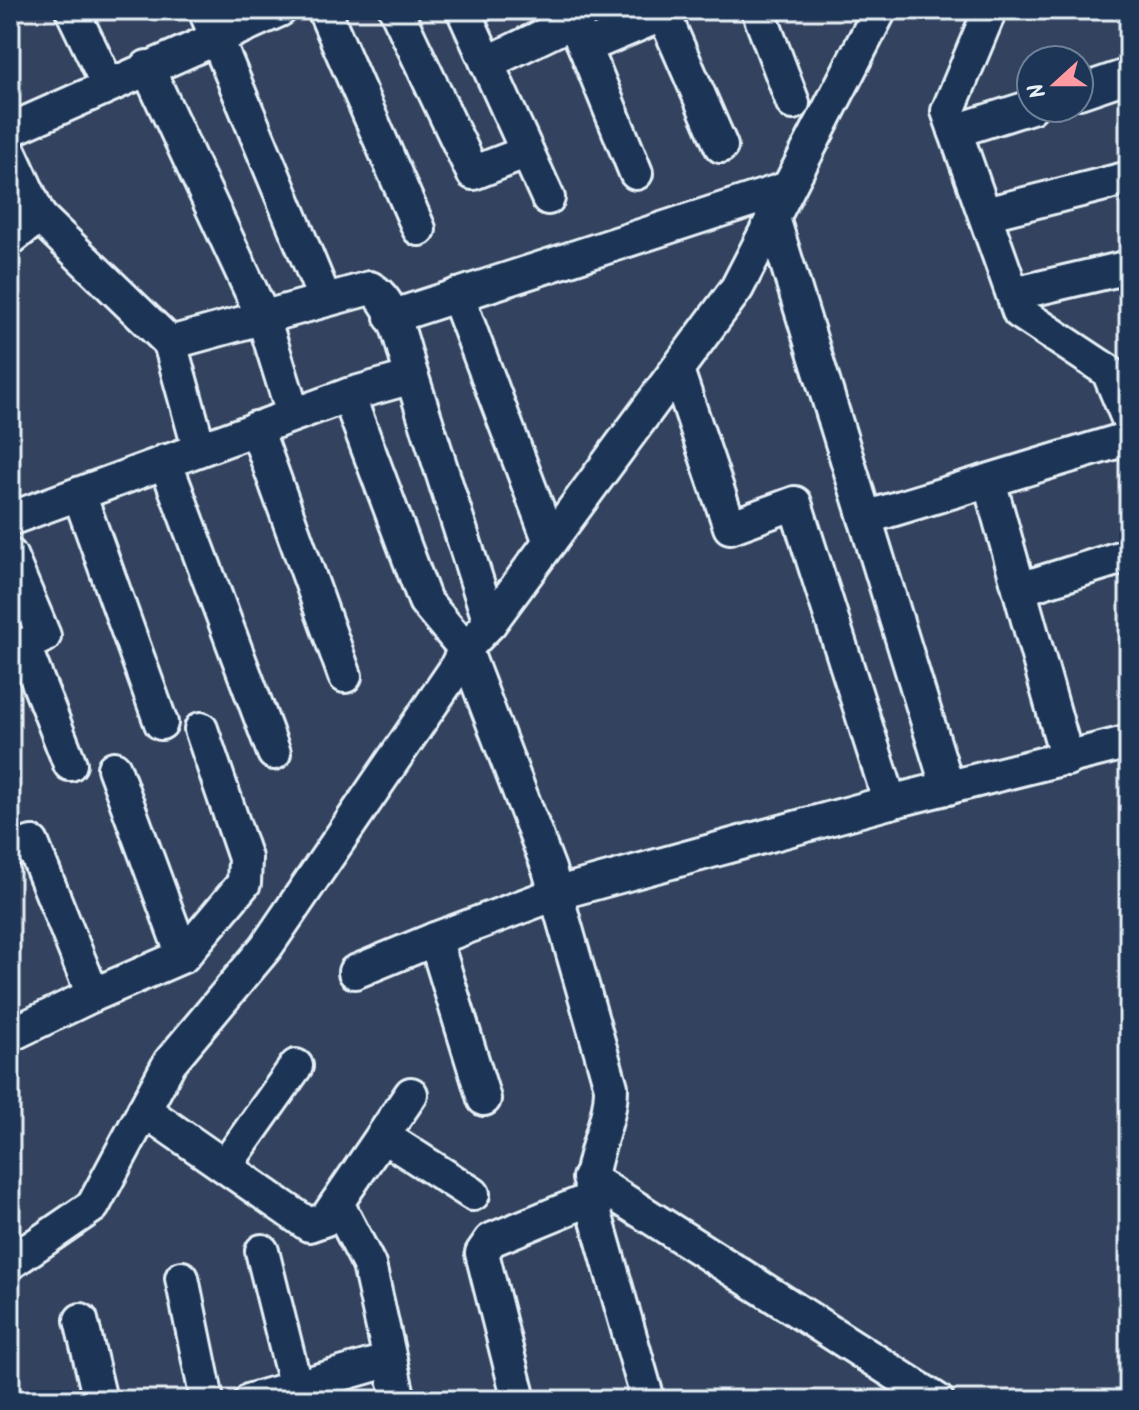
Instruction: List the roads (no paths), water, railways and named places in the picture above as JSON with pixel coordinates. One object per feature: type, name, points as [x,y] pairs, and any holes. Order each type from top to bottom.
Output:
[{"type":"street","points":[[72,10],[108,85]]},
{"type":"street","points":[[10,130],[147,67],[211,23],[280,10]]},
{"type":"street","points":[[324,10],[419,229]]},
{"type":"street","points":[[396,10],[473,173],[527,152]]},
{"type":"street","points":[[463,10],[548,198]]},
{"type":"street","points":[[758,10],[793,103]]},
{"type":"street","points":[[990,10],[948,111],[1019,312],[1108,371],[1129,421]]},
{"type":"street","points":[[487,63],[576,26],[666,11],[721,146]]},
{"type":"street","points":[[10,1263],[93,1206],[170,1062],[266,947],[454,671],[465,649],[490,623],[737,288],[788,188],[867,19]]},
{"type":"street","points":[[211,23],[325,300]]},
{"type":"street","points":[[576,26],[636,173]]},
{"type":"street","points":[[147,67],[263,317],[293,414]]},
{"type":"street","points":[[1095,87],[1129,75]]},
{"type":"street","points":[[955,131],[1015,112]]},
{"type":"street","points":[[10,153],[39,216],[170,343],[199,448]]},
{"type":"street","points":[[985,214],[1129,178]]},
{"type":"street","points":[[391,317],[788,188]]},
{"type":"street","points":[[10,239],[39,216]]},
{"type":"street","points":[[773,218],[948,788]]},
{"type":"street","points":[[1013,294],[1129,267]]},
{"type":"street","points":[[170,343],[370,288],[379,292],[412,377],[490,623]]},
{"type":"street","points":[[457,295],[550,542]]},
{"type":"street","points":[[677,370],[730,527],[795,503],[890,802]]},
{"type":"street","points":[[10,519],[293,414],[412,377]]},
{"type":"street","points":[[348,395],[425,601],[465,649],[558,893],[611,1087],[611,1108],[590,1188],[648,1400]]},
{"type":"street","points":[[256,428],[345,676]]},
{"type":"street","points":[[865,518],[1129,438]]},
{"type":"street","points":[[165,461],[274,753]]},
{"type":"street","points":[[989,481],[1067,759]]},
{"type":"street","points":[[79,494],[161,723]]},
{"type":"street","points":[[10,555],[44,636],[17,649],[70,764]]},
{"type":"street","points":[[1020,589],[1129,555]]},
{"type":"street","points":[[10,1035],[183,956],[237,895],[246,872],[245,858],[201,729]]},
{"type":"street","points":[[355,972],[558,893],[890,802],[1129,742]]},
{"type":"street","points":[[114,768],[183,956]]},
{"type":"street","points":[[10,850],[32,843],[93,995]]},
{"type":"street","points":[[435,939],[484,1099]]},
{"type":"street","points":[[226,1165],[296,1066]]},
{"type":"street","points":[[144,1110],[309,1225],[326,1219],[411,1094]]},
{"type":"street","points":[[383,1136],[473,1194]]},
{"type":"street","points":[[519,1400],[482,1253],[491,1240],[590,1188]]},
{"type":"street","points":[[590,1188],[937,1400]]},
{"type":"street","points":[[337,1203],[369,1265],[399,1400]]},
{"type":"street","points":[[262,1251],[298,1394]]},
{"type":"street","points":[[182,1278],[207,1400]]},
{"type":"street","points":[[81,1320],[100,1400]]},
{"type":"street","points":[[251,1400],[298,1394],[390,1360]]}]
